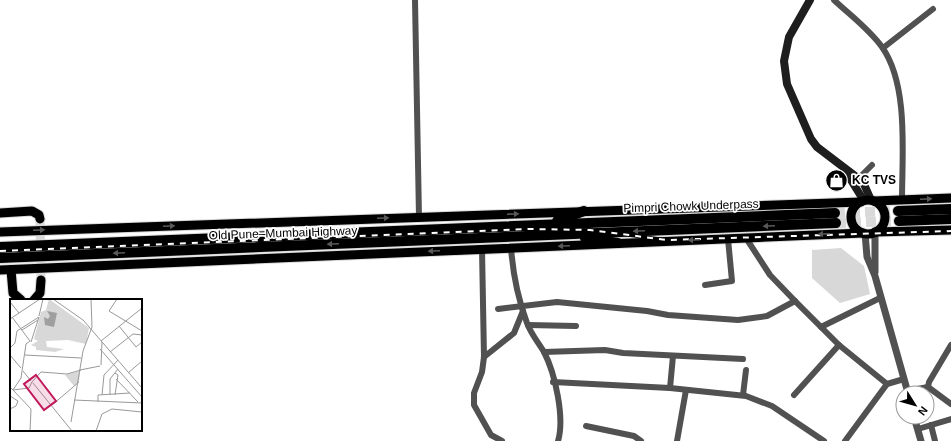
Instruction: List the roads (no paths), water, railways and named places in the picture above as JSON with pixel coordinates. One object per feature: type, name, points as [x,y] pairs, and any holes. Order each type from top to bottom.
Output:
[{"type":"highway","points":[[951,209],[899,216],[951,219]]},
{"type":"highway","points":[[548,224],[584,211]]},
{"type":"highway","name":"Pimpri Chowk Underpass","points":[[548,224],[836,218],[568,234]]},
{"type":"highway","name":"Old Pune–Mumbai Highway","points":[[0,247],[548,224]]},
{"type":"highway","points":[[568,234],[618,243]]},
{"type":"highway","name":"Old Pune–Mumbai Highway","points":[[0,258],[568,234]]},
{"type":"main road","points":[[810,0],[789,37],[786,49],[784,73],[790,93],[811,139],[817,147],[845,170],[859,178],[866,187],[868,201]]},
{"type":"main road","points":[[845,170],[868,201],[882,207],[885,216],[883,225],[875,232]]},
{"type":"main road","points":[[0,232],[951,198]]},
{"type":"main road","points":[[864,233],[855,227],[852,218],[854,208],[868,201]]},
{"type":"main road","points":[[0,213],[32,211],[39,215],[40,219]]},
{"type":"main road","points":[[0,270],[951,230]]},
{"type":"main road","points":[[11,270],[13,293],[20,299]]},
{"type":"main road","points":[[35,299],[40,293],[41,280]]},
{"type":"street","points":[[415,0],[420,217]]},
{"type":"street","points":[[834,0],[875,38],[883,48],[895,74],[901,103],[902,200]]},
{"type":"street","points":[[883,48],[933,9]]},
{"type":"street","points":[[859,178],[872,165]]},
{"type":"street","points":[[875,232],[875,276]]},
{"type":"street","points":[[864,233],[867,257],[875,276],[905,385]]},
{"type":"street","points":[[746,238],[770,275],[795,301],[839,345],[888,384]]},
{"type":"street","points":[[705,284],[732,281],[728,239]]},
{"type":"street","points":[[511,248],[514,273],[528,325],[544,352],[554,382],[561,412],[561,429],[558,441]]},
{"type":"street","points":[[482,249],[484,357],[482,372],[474,393],[474,405],[491,436],[502,441]]},
{"type":"street","points":[[821,327],[880,298]]},
{"type":"street","points":[[498,309],[523,309],[558,302],[647,311],[668,315],[738,320],[767,316],[795,301]]},
{"type":"street","points":[[484,357],[514,333],[523,309]]},
{"type":"street","points":[[528,325],[576,326]]},
{"type":"street","points":[[794,395],[839,345]]},
{"type":"street","points":[[928,385],[951,345]]},
{"type":"street","points":[[544,352],[605,350],[673,356],[743,359]]},
{"type":"street","points":[[670,388],[673,356]]},
{"type":"street","points":[[743,395],[746,370]]},
{"type":"street","points":[[845,441],[888,384],[904,379]]},
{"type":"street","points":[[554,382],[670,388],[743,395],[772,406],[824,441]]},
{"type":"street","points":[[677,441],[686,390]]},
{"type":"street","points":[[935,392],[951,404]]},
{"type":"street","points":[[918,429],[951,419]]},
{"type":"street","points":[[917,425],[921,441]]},
{"type":"street","points":[[586,426],[634,436],[641,441]]},
{"type":"street","points":[[931,426],[935,441]]},
{"type":"tunnel","points":[[835,213],[898,211]]},
{"type":"tunnel","points":[[40,219],[41,280]]},
{"type":"tunnel","points":[[836,223],[899,221]]},
{"type":"railway","points":[[0,251],[529,229],[590,230],[667,240],[951,231]]},
{"type":"place","name":"KC TVS","points":[[836,180]]}]
